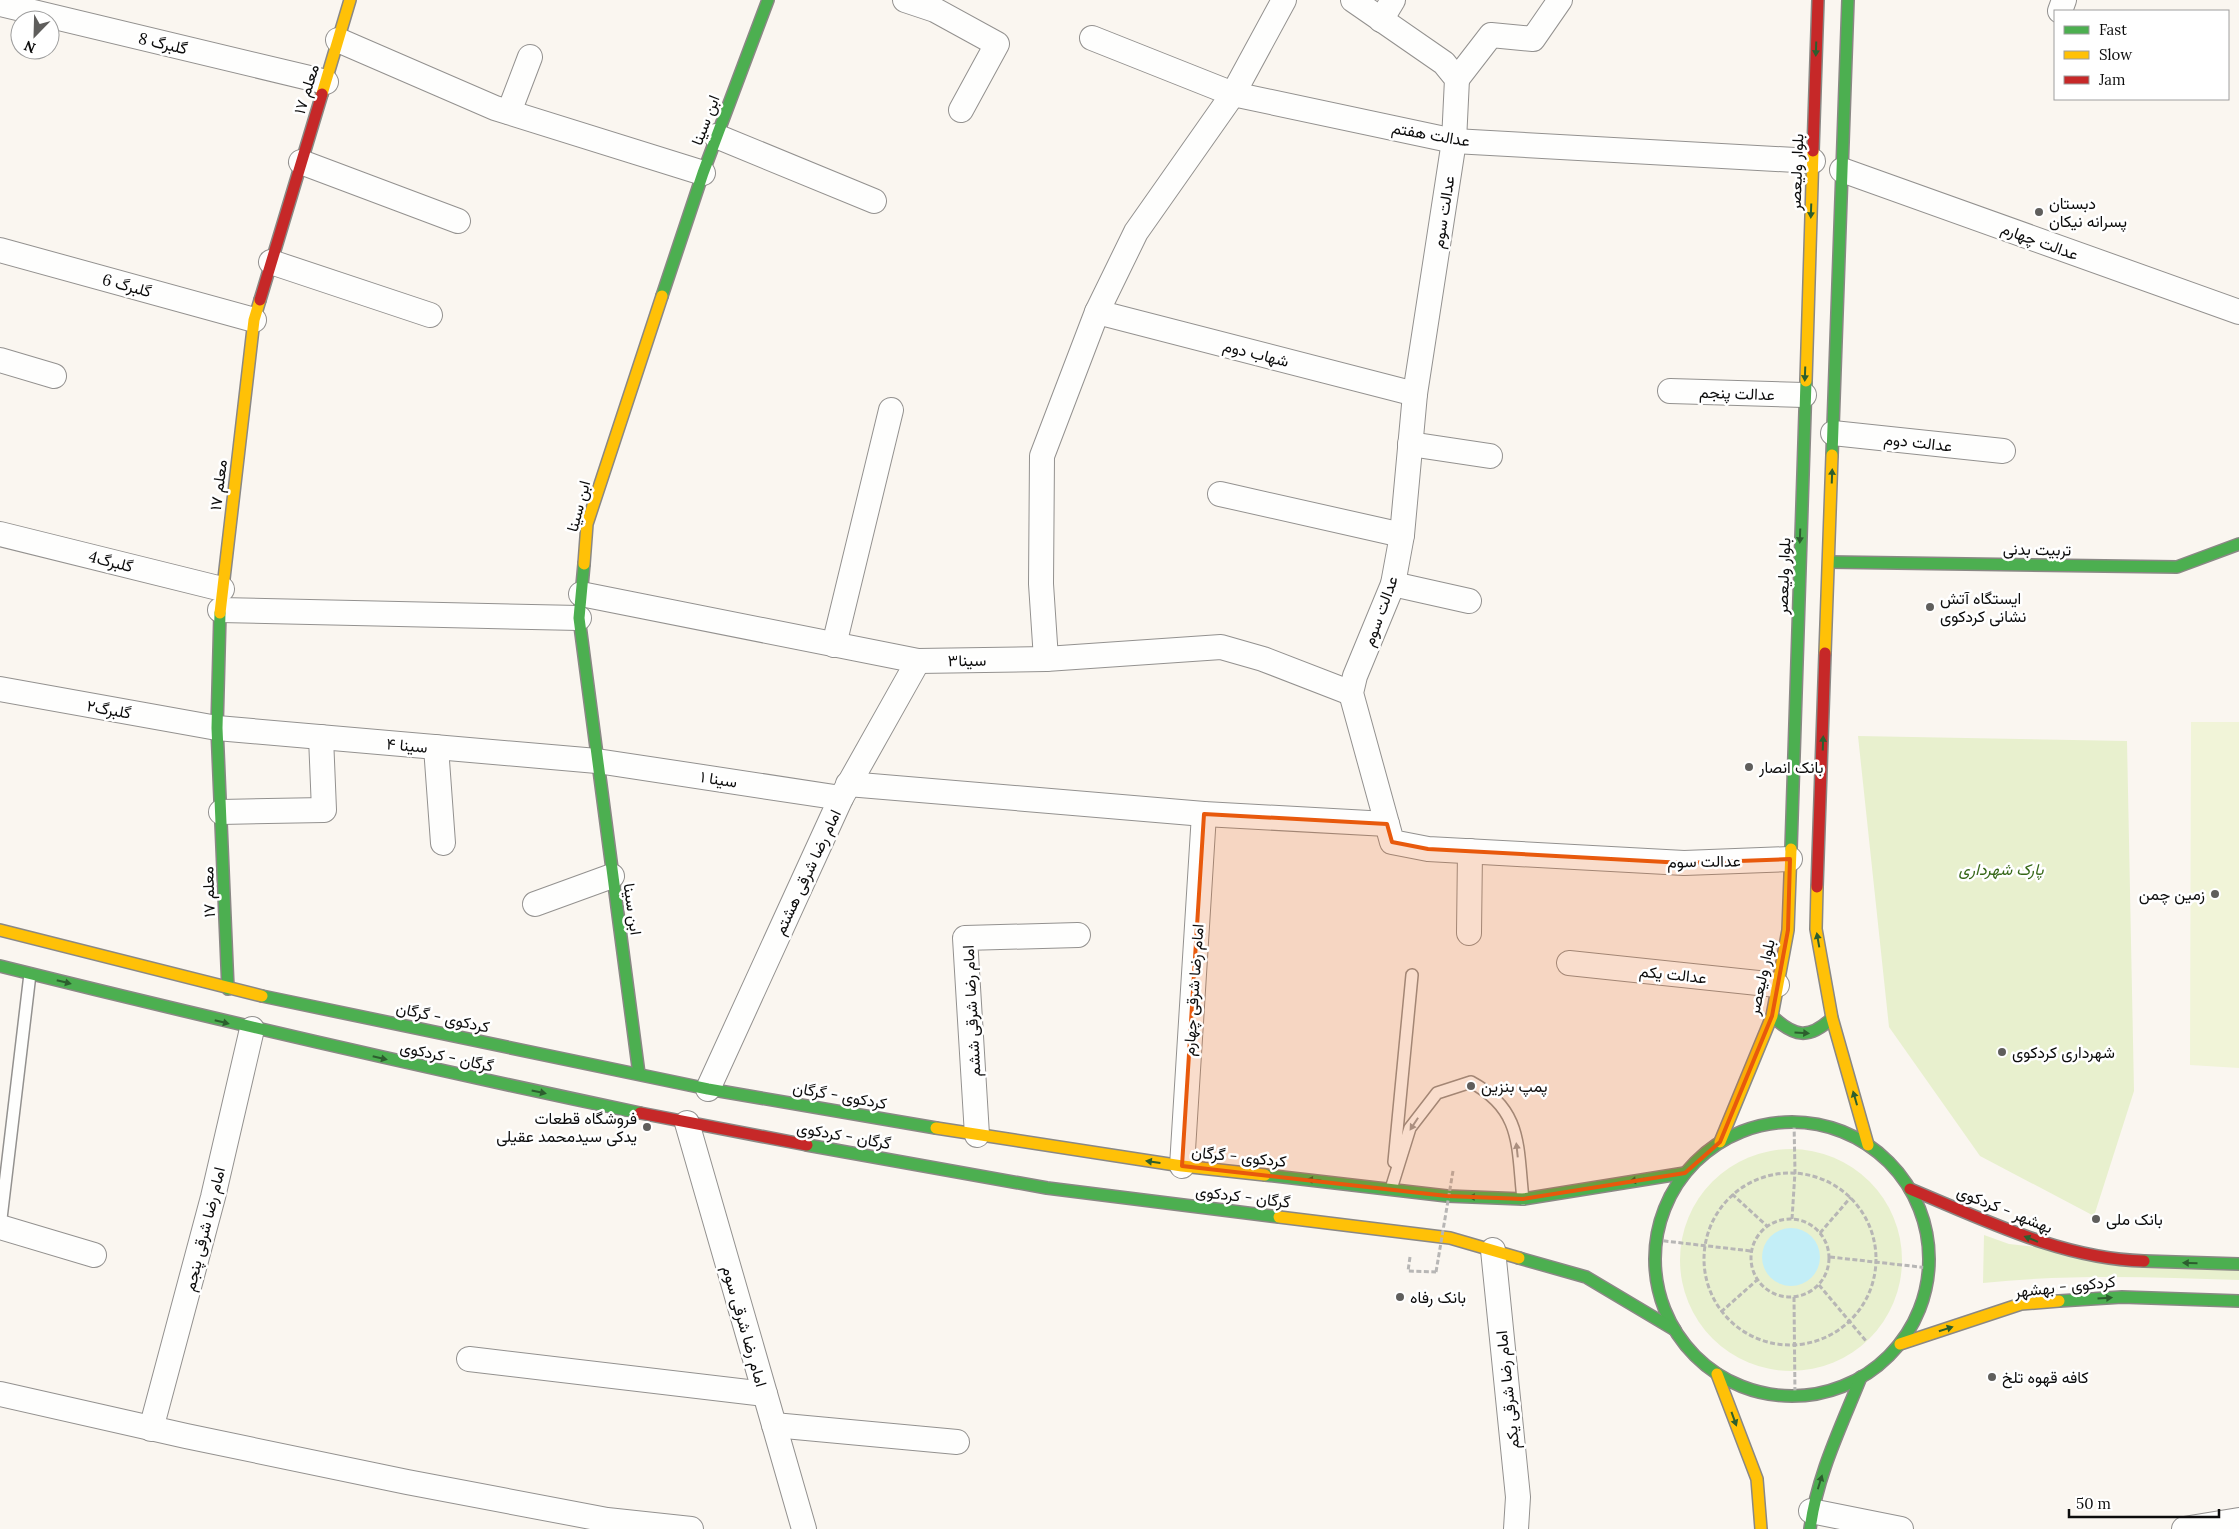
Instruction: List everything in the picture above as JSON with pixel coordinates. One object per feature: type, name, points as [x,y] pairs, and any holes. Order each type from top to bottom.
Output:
[{"type":"main road","name":"معلم ۱۷","points":[[228,989],[217,728],[221,599],[254,320],[350,0]]},
{"type":"main road","name":"ابن سینا","points":[[639,1074],[579,618],[587,524],[703,172],[768,0]]},
{"type":"main road","name":"بلوار ولیعصر","points":[[1720,1142],[1772,1016],[1788,930],[1818,0]]},
{"type":"main road","points":[[1848,0],[1816,929],[1832,1018],[1868,1145]]},
{"type":"main road","name":"تربیت بدنی","points":[[1829,562],[2177,567],[2239,544]]},
{"type":"main road","name":"کردکوی - گرگان","points":[[0,930],[228,989],[708,1089],[977,1135],[1182,1166],[1392,1188],[1447,1196],[1522,1199],[1685,1173]]},
{"type":"main road","name":"گرگان - کردکوی","points":[[0,966],[252,1029],[414,1066],[687,1122],[1046,1188],[1450,1238],[1586,1277],[1675,1330]]},
{"type":"main road","points":[[1772,1016],[1790,1032],[1802,1034],[1814,1033],[1824,1027],[1832,1018]]},
{"type":"main road","points":[[1794,1122],[1820,1125],[1837,1130],[1868,1145],[1889,1163],[1910,1189],[1924,1222],[1928,1240],[1929,1268],[1915,1320],[1900,1344],[1882,1362],[1861,1377],[1826,1391],[1795,1396],[1768,1394],[1742,1386],[1717,1374],[1701,1361],[1675,1330],[1664,1309],[1658,1287],[1655,1264],[1656,1240],[1662,1216],[1671,1193],[1685,1173],[1701,1156],[1720,1142],[1743,1131],[1768,1124],[1794,1122]]},
{"type":"main road","name":"بهشهر - کردکوی","points":[[1910,1189],[2044,1244],[2128,1261],[2239,1264]]},
{"type":"main road","name":"کردکوی - بهشهر","points":[[1900,1344],[2021,1304],[2122,1297],[2239,1301]]},
{"type":"main road","points":[[1717,1374],[1757,1479],[1761,1529]]},
{"type":"main road","points":[[1811,1520],[1823,1472],[1861,1377]]},
{"type":"street","points":[[905,0],[935,10],[997,44],[960,110]]},
{"type":"street","points":[[1046,659],[1041,584],[1042,456],[1097,312],[1136,232],[1233,94],[1284,0]]},
{"type":"street","points":[[1352,0],[1387,10],[1444,63],[1457,79],[1491,35],[1533,39],[1560,0]]},
{"type":"street","name":"گلبرگ 8","points":[[0,4],[71,10],[326,82]]},
{"type":"street","name":"عدالت هفتم","points":[[1092,38],[1233,94],[1454,141],[1813,161]]},
{"type":"street","points":[[338,40],[509,112],[703,172]]},
{"type":"street","points":[[509,112],[530,57]]},
{"type":"street","name":"عدالت سوم","points":[[1457,79],[1454,141],[1415,394],[1402,536],[1393,584],[1355,676],[1351,693],[1392,842],[1428,849],[1684,863],[1790,859]]},
{"type":"street","points":[[716,136],[874,201]]},
{"type":"street","points":[[301,162],[458,221]]},
{"type":"street","name":"عدالت چهارم","points":[[1842,170],[2239,312]]},
{"type":"street","name":"گلبرگ 6","points":[[0,250],[254,320]]},
{"type":"street","points":[[271,262],[430,315]]},
{"type":"street","name":"شهاب دوم","points":[[1097,312],[1415,394]]},
{"type":"street","points":[[0,360],[54,376]]},
{"type":"street","name":"عدالت پنجم","points":[[1670,391],[1804,395]]},
{"type":"street","points":[[834,645],[891,410]]},
{"type":"street","name":"عدالت دوم","points":[[1833,433],[2003,452]]},
{"type":"street","points":[[1410,444],[1490,456]]},
{"type":"street","points":[[1220,494],[1402,536]]},
{"type":"street","name":"گلبرگ4","points":[[0,534],[221,599],[579,618]]},
{"type":"street","points":[[1393,584],[1469,601]]},
{"type":"street","name":"سینا۳","points":[[581,594],[918,661],[1046,659],[1221,647],[1263,659],[1351,693]]},
{"type":"street","name":"امام رضا شرقی هشتم","points":[[708,1089],[844,791],[918,661]]},
{"type":"street","name":"گلبرگ۲","points":[[0,689],[217,728]]},
{"type":"street","name":"سینا ۴","points":[[217,728],[597,761]]},
{"type":"street","points":[[221,812],[324,810],[321,737]]},
{"type":"street","points":[[436,747],[443,843]]},
{"type":"street","name":"سینا ۱","points":[[597,761],[844,791],[1387,824]]},
{"type":"street","name":"امام رضا شرقی چهارم","points":[[1182,1166],[1204,814]]},
{"type":"street","points":[[1469,933],[1470,851]]},
{"type":"street","points":[[535,904],[612,876]]},
{"type":"street","name":"امام رضا شرقی ششم","points":[[977,1135],[966,938],[1078,935]]},
{"type":"street","name":"عدالت یکم","points":[[1569,963],[1777,985]]},
{"type":"street","name":"امام رضا شرقی پنجم","points":[[151,1428],[213,1197],[252,1029]]},
{"type":"street","name":"امام رضا شرقی سوم","points":[[687,1122],[804,1529]]},
{"type":"street","points":[[0,1227],[94,1255]]},
{"type":"street","name":"امام رضا شرقی یکم","points":[[1493,1250],[1518,1498],[1516,1529]]},
{"type":"street","points":[[468,1359],[765,1394]]},
{"type":"street","points":[[0,1394],[407,1482],[597,1518],[691,1529]]},
{"type":"street","points":[[774,1425],[957,1442]]},
{"type":"street","points":[[1811,1520],[1901,1529]]},
{"type":"street","points":[[2184,1529],[2239,1520]]},
{"type":"lane","points":[[0,1227],[30,974]]},
{"type":"lane","points":[[1392,1188],[1412,975]]},
{"type":"lane","points":[[1392,1188],[1410,1128],[1437,1093],[1471,1082],[1489,1092],[1500,1102],[1515,1129],[1522,1199]]},
{"type":"path","points":[[1792,1219],[1795,1172],[1794,1122]]},
{"type":"path","points":[[1408,1270],[1436,1272],[1453,1171]]},
{"type":"path","points":[[1795,1172],[1822,1179],[1835,1185],[1851,1198],[1865,1217],[1874,1239],[1877,1262],[1873,1284],[1864,1305],[1849,1322],[1833,1334],[1814,1342],[1794,1345],[1773,1344],[1754,1338],[1736,1327],[1721,1312],[1709,1292],[1703,1268],[1704,1245],[1709,1226],[1718,1208],[1732,1194],[1761,1177],[1795,1172]]},
{"type":"path","points":[[1732,1194],[1767,1226]]},
{"type":"path","points":[[1820,1233],[1851,1198]]},
{"type":"path","points":[[1792,1219],[1802,1221],[1820,1233],[1828,1248],[1830,1257],[1825,1277],[1819,1285],[1804,1295],[1794,1297],[1773,1294],[1757,1280],[1752,1270],[1751,1251],[1760,1232],[1767,1226],[1779,1220],[1792,1219]]},
{"type":"path","points":[[1656,1240],[1751,1251]]},
{"type":"path","points":[[1830,1257],[1929,1268]]},
{"type":"path","points":[[1721,1312],[1757,1280]]},
{"type":"path","points":[[1819,1285],[1866,1341]]},
{"type":"path","points":[[1794,1297],[1795,1396]]},
{"type":"highlighted area","points":[[1204,814],[1387,824],[1392,842],[1428,849],[1684,863],[1790,859],[1788,930],[1772,1016],[1720,1142],[1685,1173],[1523,1199],[1447,1196],[1182,1166]]},
{"type":"green space","name":"زمین چمن","points":[[2191,722],[2239,722],[2239,1068],[2190,1065]]},
{"type":"green space","name":"پارک شهرداری","points":[[1858,736],[2127,741],[2134,1091],[2094,1216],[1980,1156],[1889,1027]]},
{"type":"green space","points":[[1791,1149],[1813,1151],[1843,1162],[1861,1174],[1877,1190],[1889,1208],[1897,1228],[1902,1260],[1900,1282],[1889,1312],[1877,1330],[1861,1346],[1843,1358],[1823,1366],[1791,1371],[1769,1369],[1739,1358],[1721,1346],[1705,1330],[1693,1312],[1685,1292],[1680,1260],[1682,1238],[1693,1208],[1705,1190],[1721,1174],[1739,1162],[1759,1154]]},
{"type":"green space","points":[[1984,1235],[2009,1244],[2239,1270],[2239,1280],[2079,1277],[1983,1283]]},
{"type":"water","points":[[1791,1228],[1807,1233],[1815,1241],[1820,1257],[1815,1273],[1807,1281],[1791,1286],[1775,1281],[1767,1273],[1762,1257],[1767,1241],[1775,1233]]},
{"type":"traffic: fast","points":[[662,296],[703,173],[768,0]]},
{"type":"traffic: fast","points":[[1832,455],[1848,0]]},
{"type":"traffic: fast","points":[[1791,849],[1806,381]]},
{"type":"traffic: fast","points":[[1829,562],[2177,567],[2239,544]]},
{"type":"traffic: fast","points":[[584,564],[579,618],[639,1074]]},
{"type":"traffic: fast","points":[[220,613],[217,728],[228,989]]},
{"type":"traffic: fast","points":[[0,966],[319,1042],[640,1113]]},
{"type":"traffic: fast","points":[[262,996],[708,1089],[936,1128]]},
{"type":"traffic: fast","points":[[1772,1016],[1787,1028],[1802,1033],[1816,1030],[1832,1018]]},
{"type":"traffic: fast","points":[[1792,1122],[1832,1128],[1868,1145],[1889,1162],[1906,1183],[1923,1219],[1929,1259],[1923,1299],[1906,1335],[1889,1356],[1868,1373],[1832,1390],[1792,1396],[1752,1390],[1716,1373],[1695,1356],[1678,1335],[1661,1299],[1655,1259],[1661,1219],[1678,1183],[1695,1162],[1716,1145],[1752,1128],[1792,1122]]},
{"type":"traffic: fast","points":[[807,1145],[1047,1188],[1279,1217]]},
{"type":"traffic: fast","points":[[1265,1175],[1447,1196],[1523,1199],[1685,1173]]},
{"type":"traffic: fast","points":[[1519,1258],[1586,1277],[1675,1330]]},
{"type":"traffic: fast","points":[[2144,1261],[2239,1264]]},
{"type":"traffic: fast","points":[[2059,1301],[2122,1297],[2239,1301]]},
{"type":"traffic: fast","points":[[1810,1529],[1813,1509],[1824,1470],[1861,1377]]},
{"type":"traffic: slow","points":[[322,94],[350,0]]},
{"type":"traffic: slow","points":[[1806,381],[1813,151]]},
{"type":"traffic: slow","points":[[584,564],[587,524],[662,296]]},
{"type":"traffic: slow","points":[[220,613],[254,320],[260,300]]},
{"type":"traffic: slow","points":[[1825,653],[1832,455]]},
{"type":"traffic: slow","points":[[1720,1142],[1772,1016],[1788,930],[1791,849]]},
{"type":"traffic: slow","points":[[1817,887],[1816,929],[1832,1018],[1868,1145]]},
{"type":"traffic: slow","points":[[0,930],[262,996]]},
{"type":"traffic: slow","points":[[936,1128],[1182,1166],[1265,1175]]},
{"type":"traffic: slow","points":[[1279,1217],[1450,1238],[1519,1258]]},
{"type":"traffic: slow","points":[[1900,1344],[2021,1304],[2059,1301]]},
{"type":"traffic: slow","points":[[1717,1374],[1757,1479],[1761,1529]]},
{"type":"traffic: jam","points":[[1813,151],[1818,0]]},
{"type":"traffic: jam","points":[[260,300],[322,94]]},
{"type":"traffic: jam","points":[[1817,887],[1825,653]]},
{"type":"traffic: jam","points":[[640,1113],[807,1145]]},
{"type":"traffic: jam","points":[[1910,1189],[1995,1225],[2054,1246],[2113,1259],[2144,1261]]},
{"type":"place","name":"دبستان پسرانه نیکان","points":[[2039,212]]},
{"type":"place","name":"ایستگاه آتش نشانی کردکوی","points":[[1930,607]]},
{"type":"place","name":"بانک انصار","points":[[1749,767]]},
{"type":"place","name":"زمین چمن","points":[[2215,894]]},
{"type":"place","name":"شهرداری کردکوی","points":[[2002,1052]]},
{"type":"place","name":"پمپ بنزین","points":[[1471,1086]]},
{"type":"place","name":"فروشگاه قطعات یدکی سیدمحمد عقیلی","points":[[647,1127]]},
{"type":"place","name":"بانک ملی","points":[[2096,1219]]},
{"type":"place","name":"بانک رفاه","points":[[1400,1297]]},
{"type":"place","name":"کافه قهوه تلخ","points":[[1992,1377]]}]
